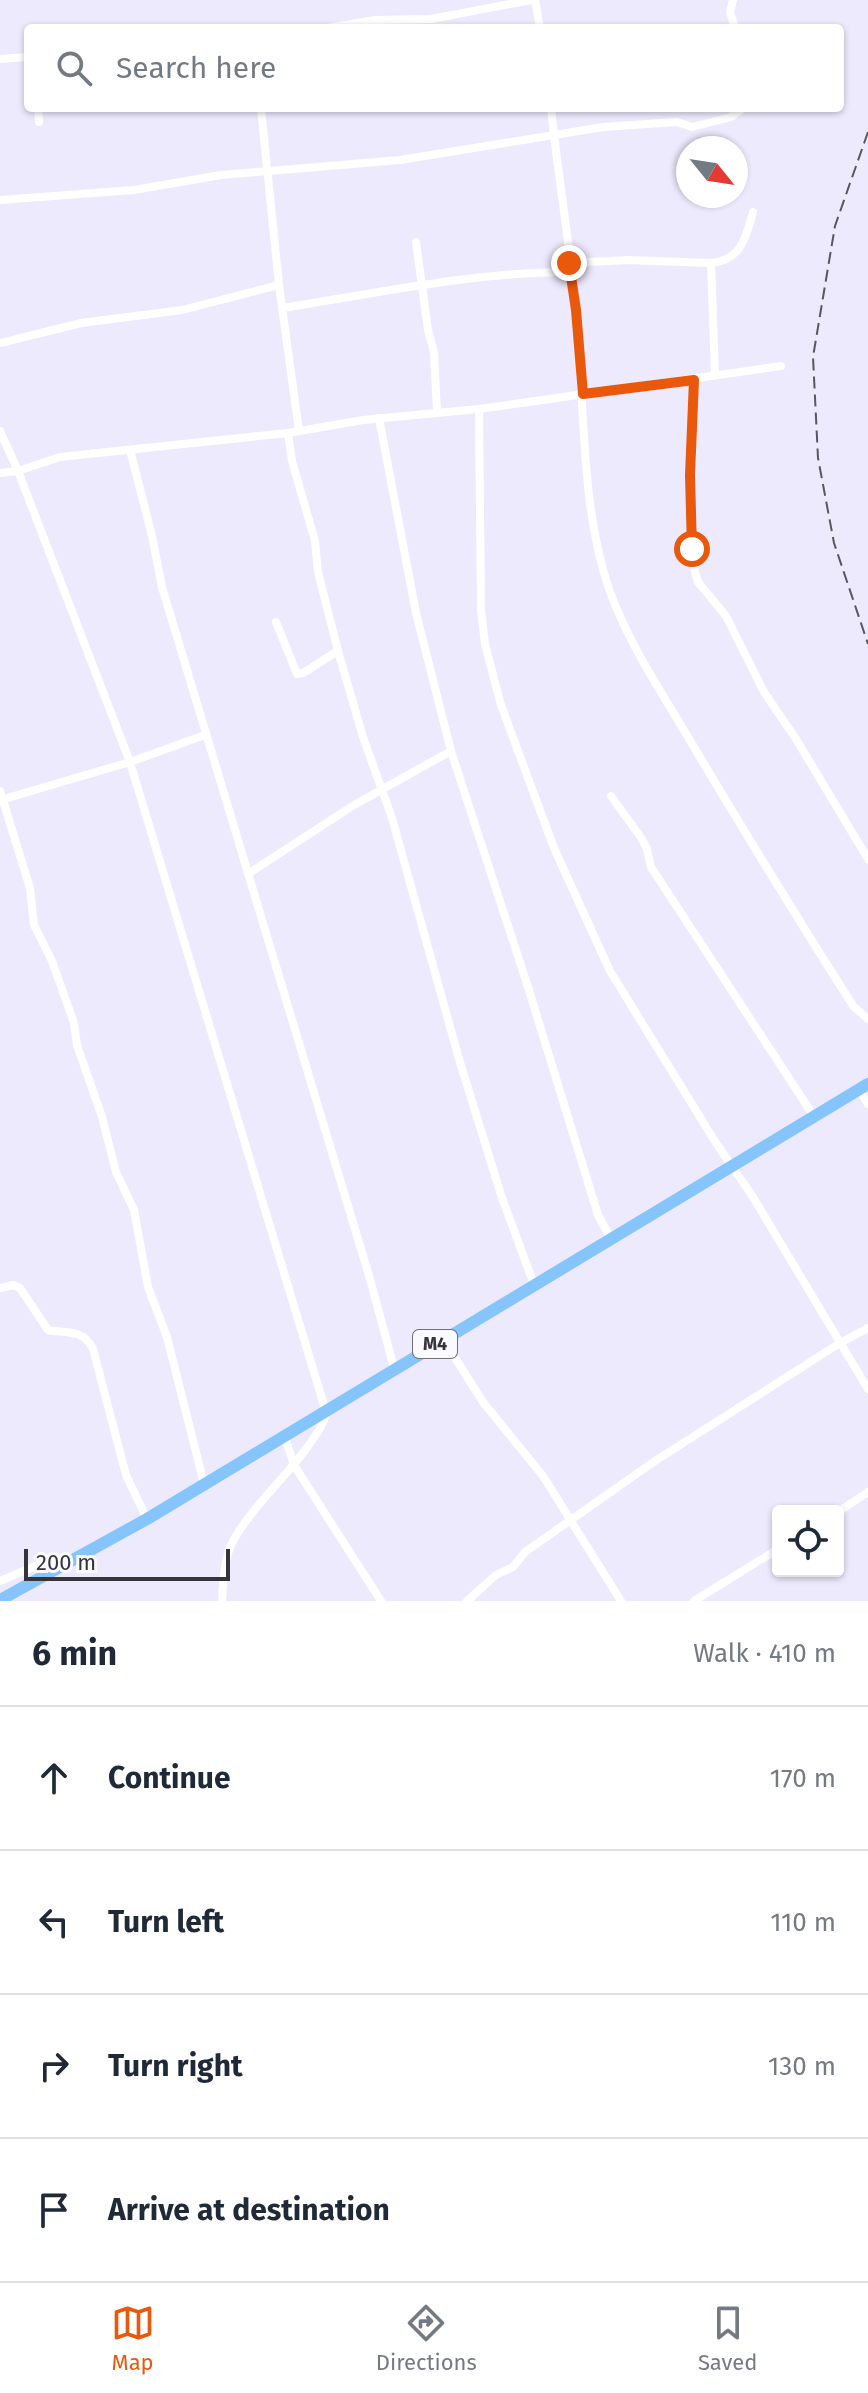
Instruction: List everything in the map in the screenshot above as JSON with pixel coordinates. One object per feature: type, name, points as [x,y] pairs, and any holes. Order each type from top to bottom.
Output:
[{"type":"main road","name":"M4","points":[[0,1600],[79,1558],[285,1437],[394,1368],[535,1287],[863,1087]]},
{"type":"street","points":[[351,24],[375,20],[431,19],[533,0],[539,24]]},
{"type":"street","points":[[722,0],[734,24]]},
{"type":"street","points":[[730,12],[733,0]]},
{"type":"street","points":[[0,59],[24,57]]},
{"type":"street","points":[[38,112],[39,122]]},
{"type":"street","points":[[262,112],[279,285],[299,431]]},
{"type":"street","points":[[551,112],[570,267],[593,517],[601,560],[620,619],[804,930],[854,1007],[868,1019]]},
{"type":"street","points":[[0,200],[134,190],[221,175],[400,160],[603,127],[677,122],[692,127],[731,117],[738,112]]},
{"type":"street","points":[[282,308],[500,275],[627,260],[723,262],[739,252],[746,240],[753,212]]},
{"type":"street","points":[[416,242],[434,352],[437,411]]},
{"type":"street","points":[[711,263],[715,374]]},
{"type":"street","points":[[0,343],[81,323],[182,310],[279,285]]},
{"type":"street","points":[[0,473],[18,471],[60,457],[288,433],[437,411],[479,409],[781,366]]},
{"type":"street","points":[[694,380],[690,475],[698,582],[726,616],[764,692],[868,859]]},
{"type":"street","points":[[479,409],[481,610],[485,644],[501,705],[554,848],[610,971],[868,1389]]},
{"type":"street","points":[[379,418],[403,553],[451,751],[598,1215],[611,1239]]},
{"type":"street","points":[[0,431],[130,762],[326,1412],[321,1427],[294,1465],[256,1508],[232,1543],[224,1573],[222,1601]]},
{"type":"street","points":[[288,433],[338,651],[382,789],[502,1198],[535,1287]]},
{"type":"street","points":[[130,450],[162,587],[394,1368]]},
{"type":"street","points":[[276,622],[296,673],[303,673],[338,651]]},
{"type":"street","points":[[204,1484],[167,1337],[148,1287],[134,1210],[116,1172],[60,981],[34,925],[30,888],[1,797],[130,762],[205,735]]},
{"type":"street","points":[[248,874],[382,789],[451,751]]},
{"type":"street","points":[[611,796],[642,839],[648,862],[664,889],[815,1118]]},
{"type":"street","points":[[863,1087],[868,1104]]},
{"type":"street","points":[[0,1288],[13,1285],[20,1288],[48,1330],[77,1332],[88,1340],[126,1475],[147,1519]]},
{"type":"street","points":[[467,1601],[496,1575],[513,1567],[525,1552],[655,1461],[868,1328]]},
{"type":"street","points":[[443,1339],[483,1402],[543,1476],[621,1601]]},
{"type":"street","points":[[285,1437],[294,1465],[381,1601]]},
{"type":"street","points":[[844,1508],[868,1492]]},
{"type":"street","points":[[694,1601],[772,1553]]},
{"type":"street","points":[[17,1592],[2,1580],[47,1561],[79,1558]]},
{"type":"railway","points":[[868,132],[835,226],[813,357],[818,458],[834,543],[868,644]]},
{"type":"route","points":[[569,263],[583,394],[694,380],[690,475],[692,549]]}]
